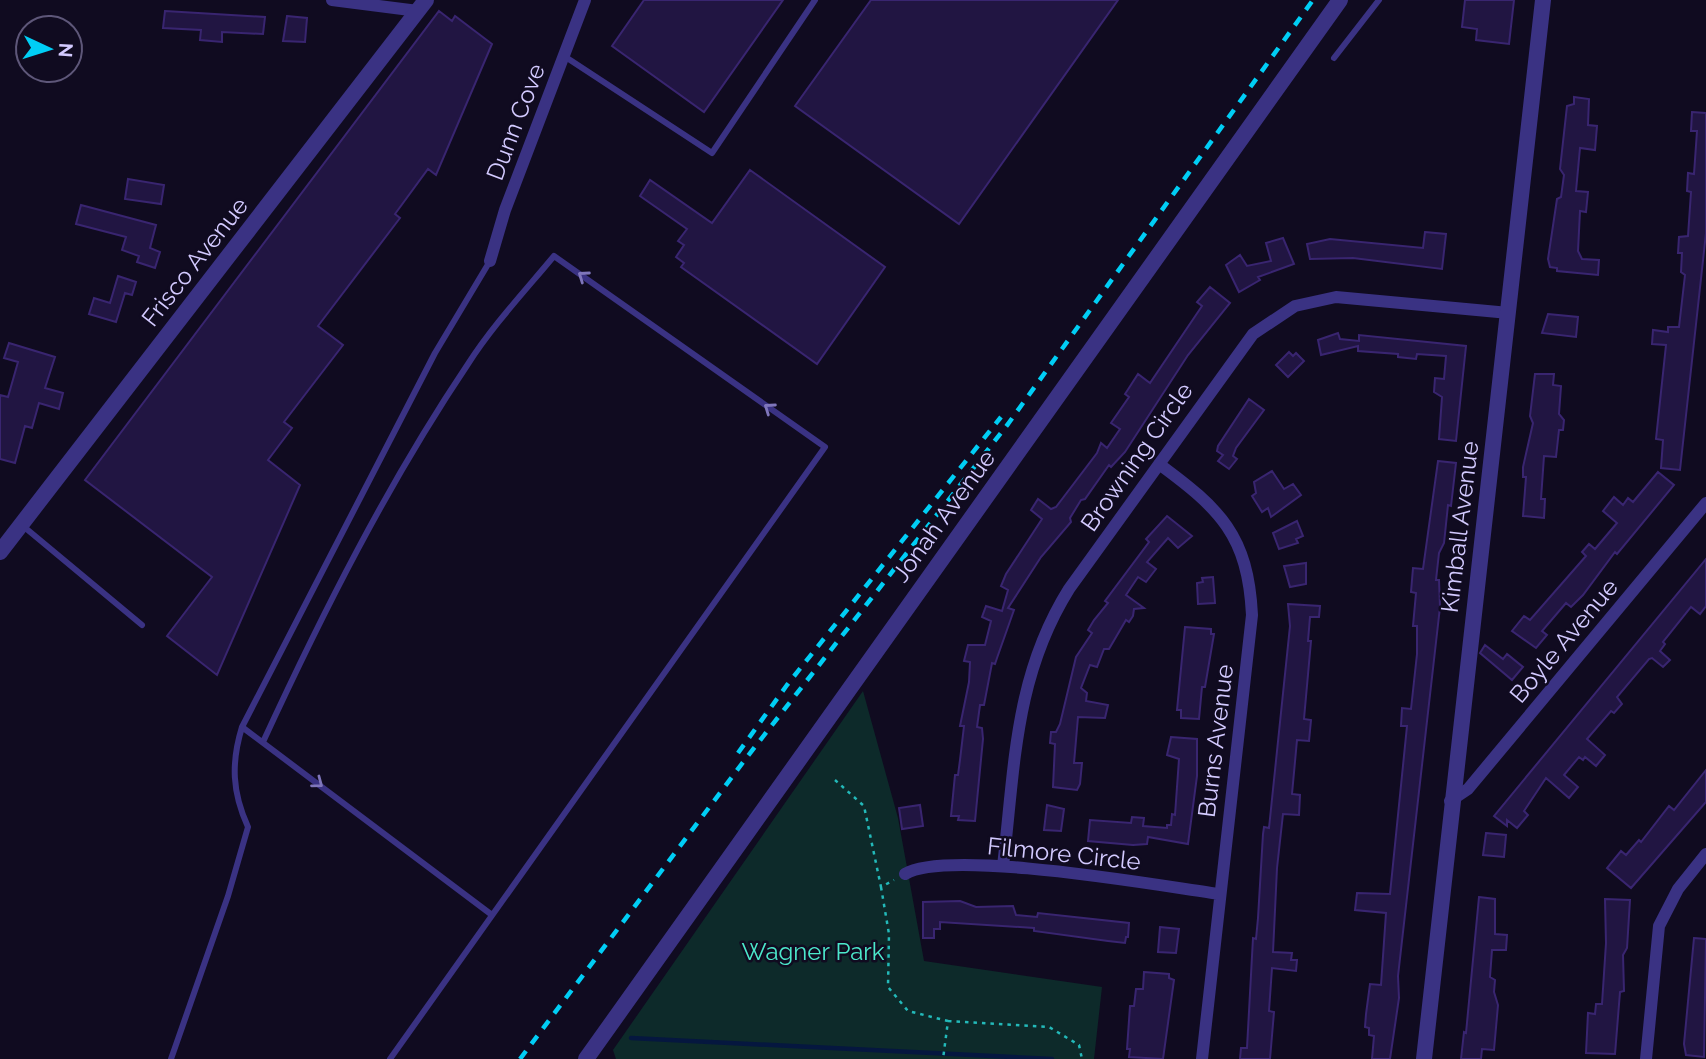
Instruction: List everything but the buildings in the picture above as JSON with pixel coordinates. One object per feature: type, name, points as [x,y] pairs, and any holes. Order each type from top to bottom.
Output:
[{"type":"street","points":[[332,0],[422,5]]},
{"type":"street","name":"Dunn Cove","points":[[490,261],[505,209],[585,0]]},
{"type":"street","name":"Jonah Avenue","points":[[586,1059],[1340,0]]},
{"type":"street","name":"Kimball Avenue","points":[[1424,1059],[1450,801],[1509,313],[1543,0]]},
{"type":"street","name":"Frisco Avenue","points":[[0,552],[422,5]]},
{"type":"street","name":"Browning Circle","points":[[1003,866],[1024,692],[1036,650],[1069,589],[1239,349],[1263,324],[1294,306],[1315,299],[1358,297],[1509,313]]},
{"type":"street","name":"Burns Avenue","points":[[1159,464],[1205,498],[1234,534],[1248,573],[1252,615],[1202,1059]]},
{"type":"street","name":"Boyle Avenue","points":[[1450,801],[1468,789],[1706,503]]},
{"type":"street","points":[[1646,1059],[1660,926],[1678,889],[1706,854]]},
{"type":"street","name":"Filmore Circle","points":[[905,874],[916,867],[933,864],[1003,866],[1220,894]]},
{"type":"lane","points":[[564,56],[712,153],[815,0]]},
{"type":"lane","points":[[1334,58],[1379,0]]},
{"type":"lane","points":[[263,742],[318,622],[402,472],[468,362],[554,256],[825,447],[390,1059]]},
{"type":"lane","points":[[171,1059],[228,896],[248,827],[240,808],[233,756],[242,727],[435,353],[490,261]]},
{"type":"lane","points":[[22,524],[142,625]]},
{"type":"lane","points":[[242,727],[492,915]]},
{"type":"path","points":[[835,780],[864,806],[888,934],[888,987],[908,1011],[948,1021],[1049,1027],[1079,1045],[1082,1059]]},
{"type":"path","points":[[881,887],[905,874]]},
{"type":"path","points":[[943,1059],[948,1021]]},
{"type":"green space","name":"Wagner Park","points":[[863,691],[898,818],[924,961],[1102,987],[1094,1059],[616,1059],[613,1050]]},
{"type":"waterway","points":[[631,1038],[1052,1059]]},
{"type":"railway","points":[[520,1059],[747,757],[1008,424],[1313,0]]},
{"type":"railway","points":[[738,753],[787,685],[1001,417]]}]
